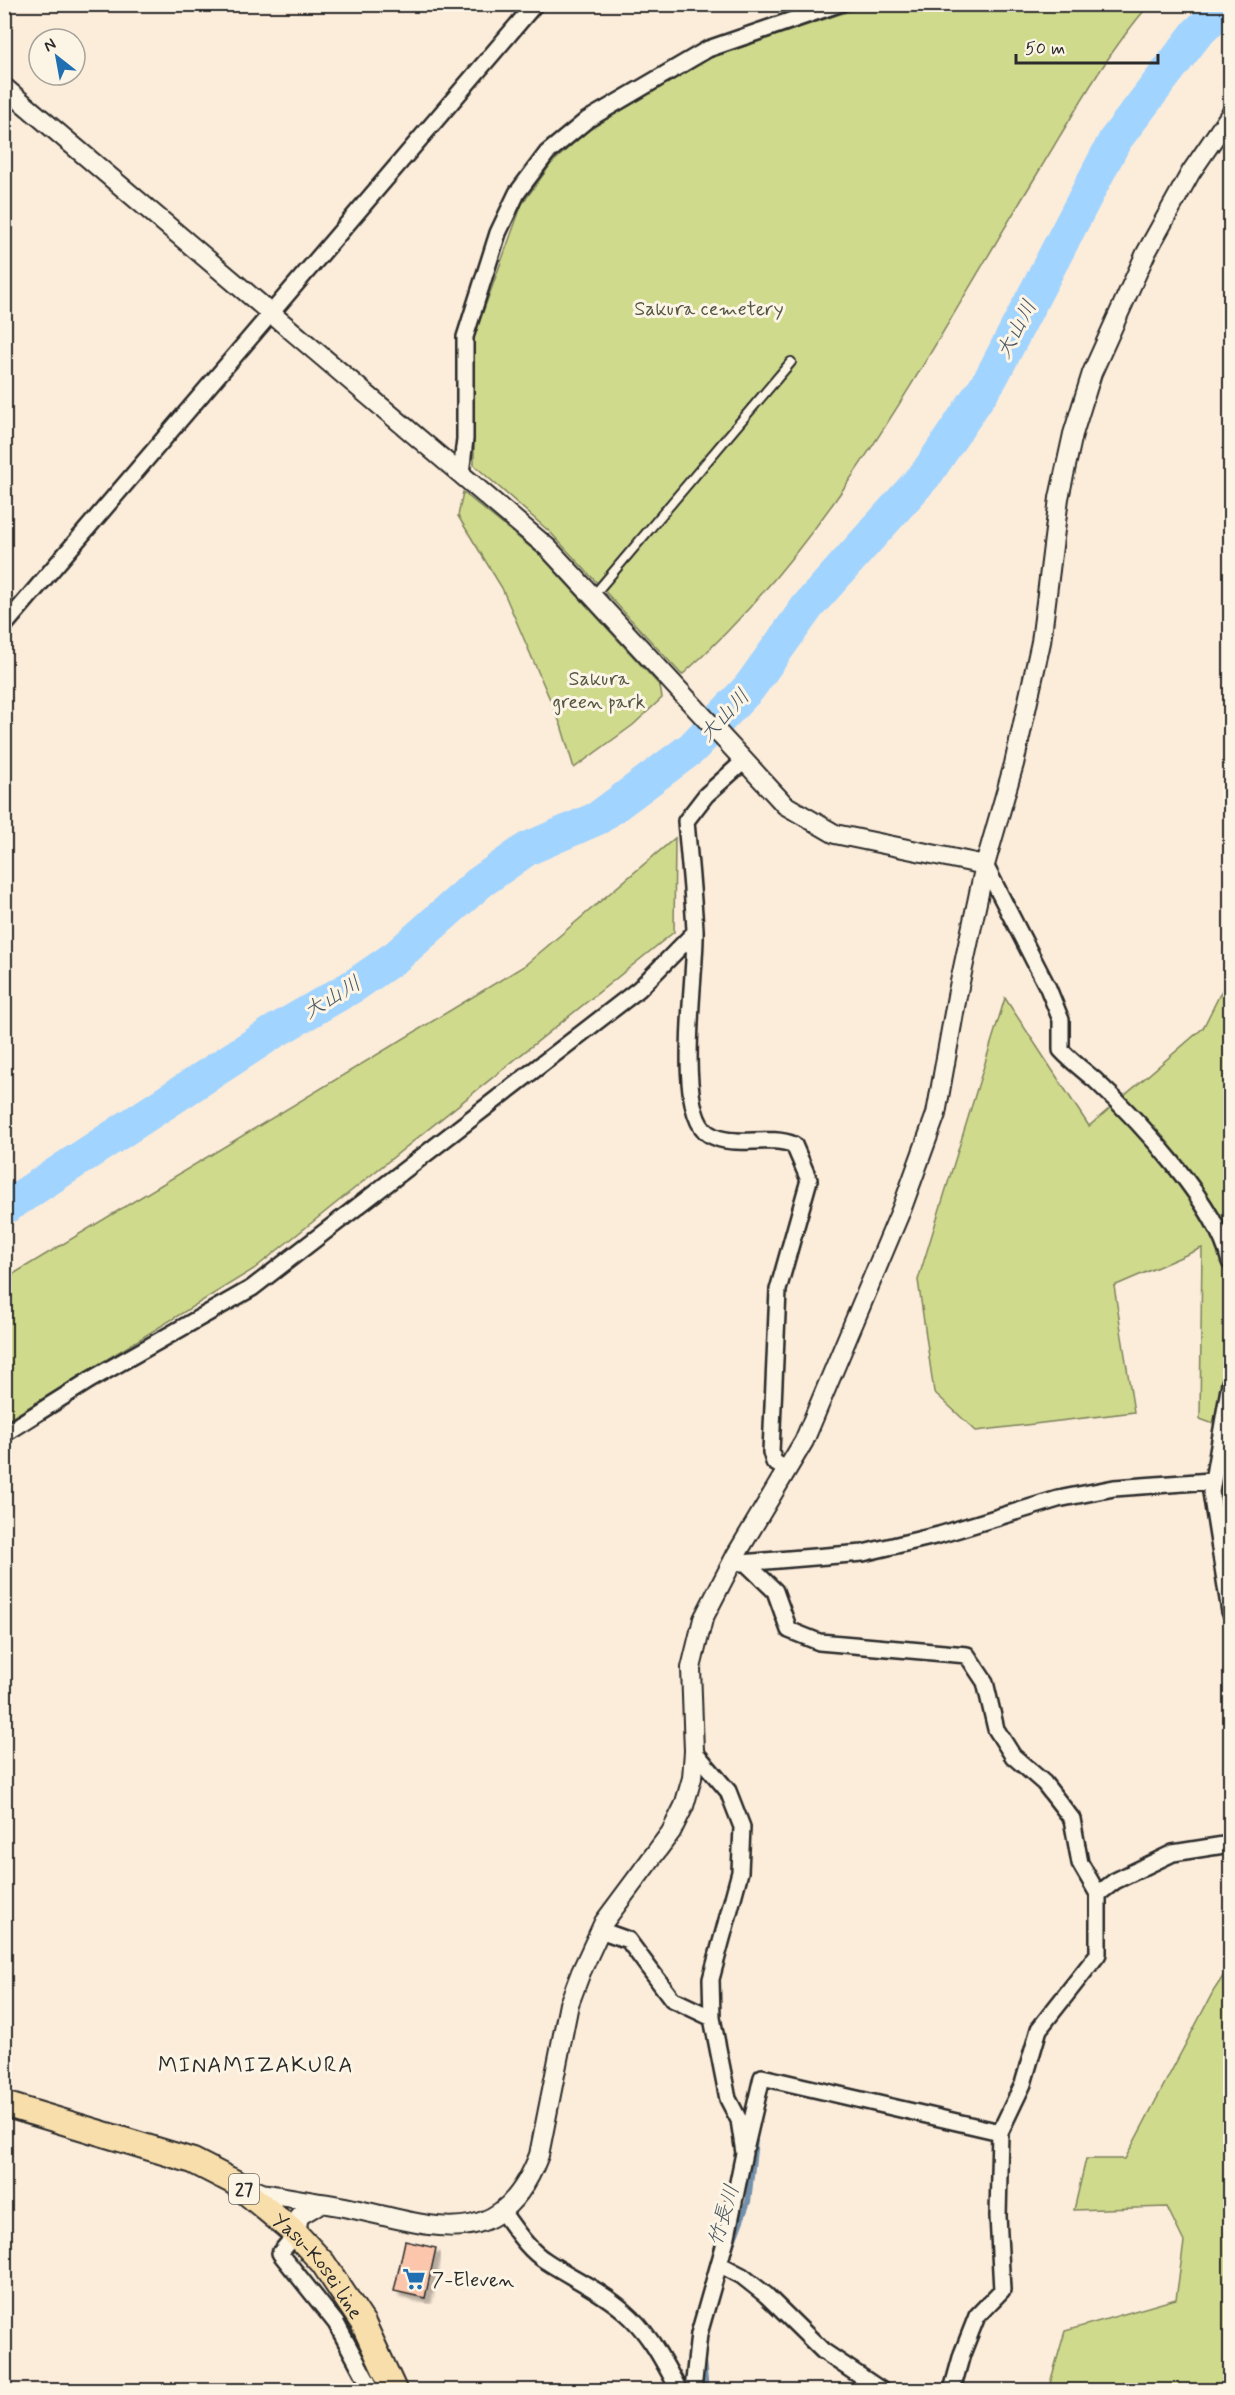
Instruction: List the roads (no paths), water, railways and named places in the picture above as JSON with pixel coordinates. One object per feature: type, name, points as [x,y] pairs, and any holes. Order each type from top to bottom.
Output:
[{"type":"main road","name":"Yasu-Kosei line","points":[[4,2104],[193,2161],[234,2182],[296,2234],[322,2263],[363,2323],[369,2360],[394,2391]]},
{"type":"street","points":[[4,626],[535,4]]},
{"type":"street","points":[[461,474],[465,439],[465,337],[498,233],[517,193],[547,153],[587,120],[708,49],[839,4]]},
{"type":"street","points":[[4,87],[548,548],[741,760],[785,805],[835,834],[985,865]]},
{"type":"street","points":[[234,2182],[262,2193],[454,2228],[471,2226],[503,2212],[524,2190],[539,2155],[569,2004],[600,1930],[615,1905],[671,1832],[684,1806],[692,1778],[694,1751],[691,1668],[696,1641],[712,1598],[739,1564],[804,1441],[902,1208],[936,1114],[957,996],[985,865],[1014,764],[1041,642],[1059,498],[1073,434],[1092,373],[1146,253],[1191,172],[1225,135],[1230,115]]},
{"type":"street","points":[[741,760],[706,795],[686,821],[695,932],[688,1029],[693,1110],[708,1133],[723,1139],[784,1141],[794,1145],[809,1180],[778,1290],[771,1452],[774,1462],[787,1470]]},
{"type":"street","points":[[985,865],[1052,998],[1061,1020],[1061,1050],[1095,1080],[1170,1161],[1197,1195],[1227,1250],[1230,1262]]},
{"type":"street","points":[[4,1434],[90,1380],[252,1288],[639,989],[695,932]]},
{"type":"street","points":[[1230,1383],[1211,1481],[1230,1612]]},
{"type":"street","points":[[739,1564],[863,1553],[939,1535],[1058,1498],[1114,1488],[1211,1481]]},
{"type":"street","points":[[739,1564],[775,1591],[789,1630],[819,1642],[967,1655],[985,1682],[996,1729],[1014,1756],[1044,1783],[1072,1819],[1080,1863],[1098,1894],[1098,1954],[1039,2029],[1023,2084],[1000,2132],[998,2216],[1002,2290],[977,2316],[962,2354],[952,2391]]},
{"type":"street","points":[[694,1751],[728,1791],[742,1827],[740,1872],[711,1979],[712,2018],[728,2099],[739,2120],[744,2153]]},
{"type":"street","points":[[1098,1894],[1114,1881],[1173,1853],[1230,1844]]},
{"type":"street","points":[[600,1930],[628,1940],[672,1999],[712,2018]]},
{"type":"street","points":[[693,2391],[699,2334],[719,2264],[762,2077],[1000,2132]]},
{"type":"street","points":[[296,2234],[299,2216],[321,2203]]},
{"type":"street","points":[[503,2212],[544,2260],[590,2285],[624,2310],[643,2329],[652,2339],[679,2391]]},
{"type":"street","points":[[719,2264],[742,2276],[766,2295],[823,2351],[881,2391]]},
{"type":"street","points":[[369,2360],[372,2391]]},
{"type":"lane","points":[[592,597],[791,362]]},
{"type":"waterway","name":"大山川","points":[[4,1208],[272,1033],[355,985],[397,956],[479,883],[527,849],[598,818],[692,748],[749,688],[808,606],[927,473],[991,378],[1115,140],[1197,33],[1227,4]]},
{"type":"waterway","name":"竹長川","points":[[731,2247],[748,2202],[755,2141]]},
{"type":"waterway","name":"竹長川","points":[[703,2361],[706,2390]]},
{"type":"place","name":"7-Eleven","points":[[414,2279]]},
{"type":"district","name":"MINAMIZAKURA","points":[[256,2064]]},
{"type":"park label","name":"Sakura cemetery","points":[[709,308]]},
{"type":"park label","name":"Sakura green park","points":[[599,690]]}]
